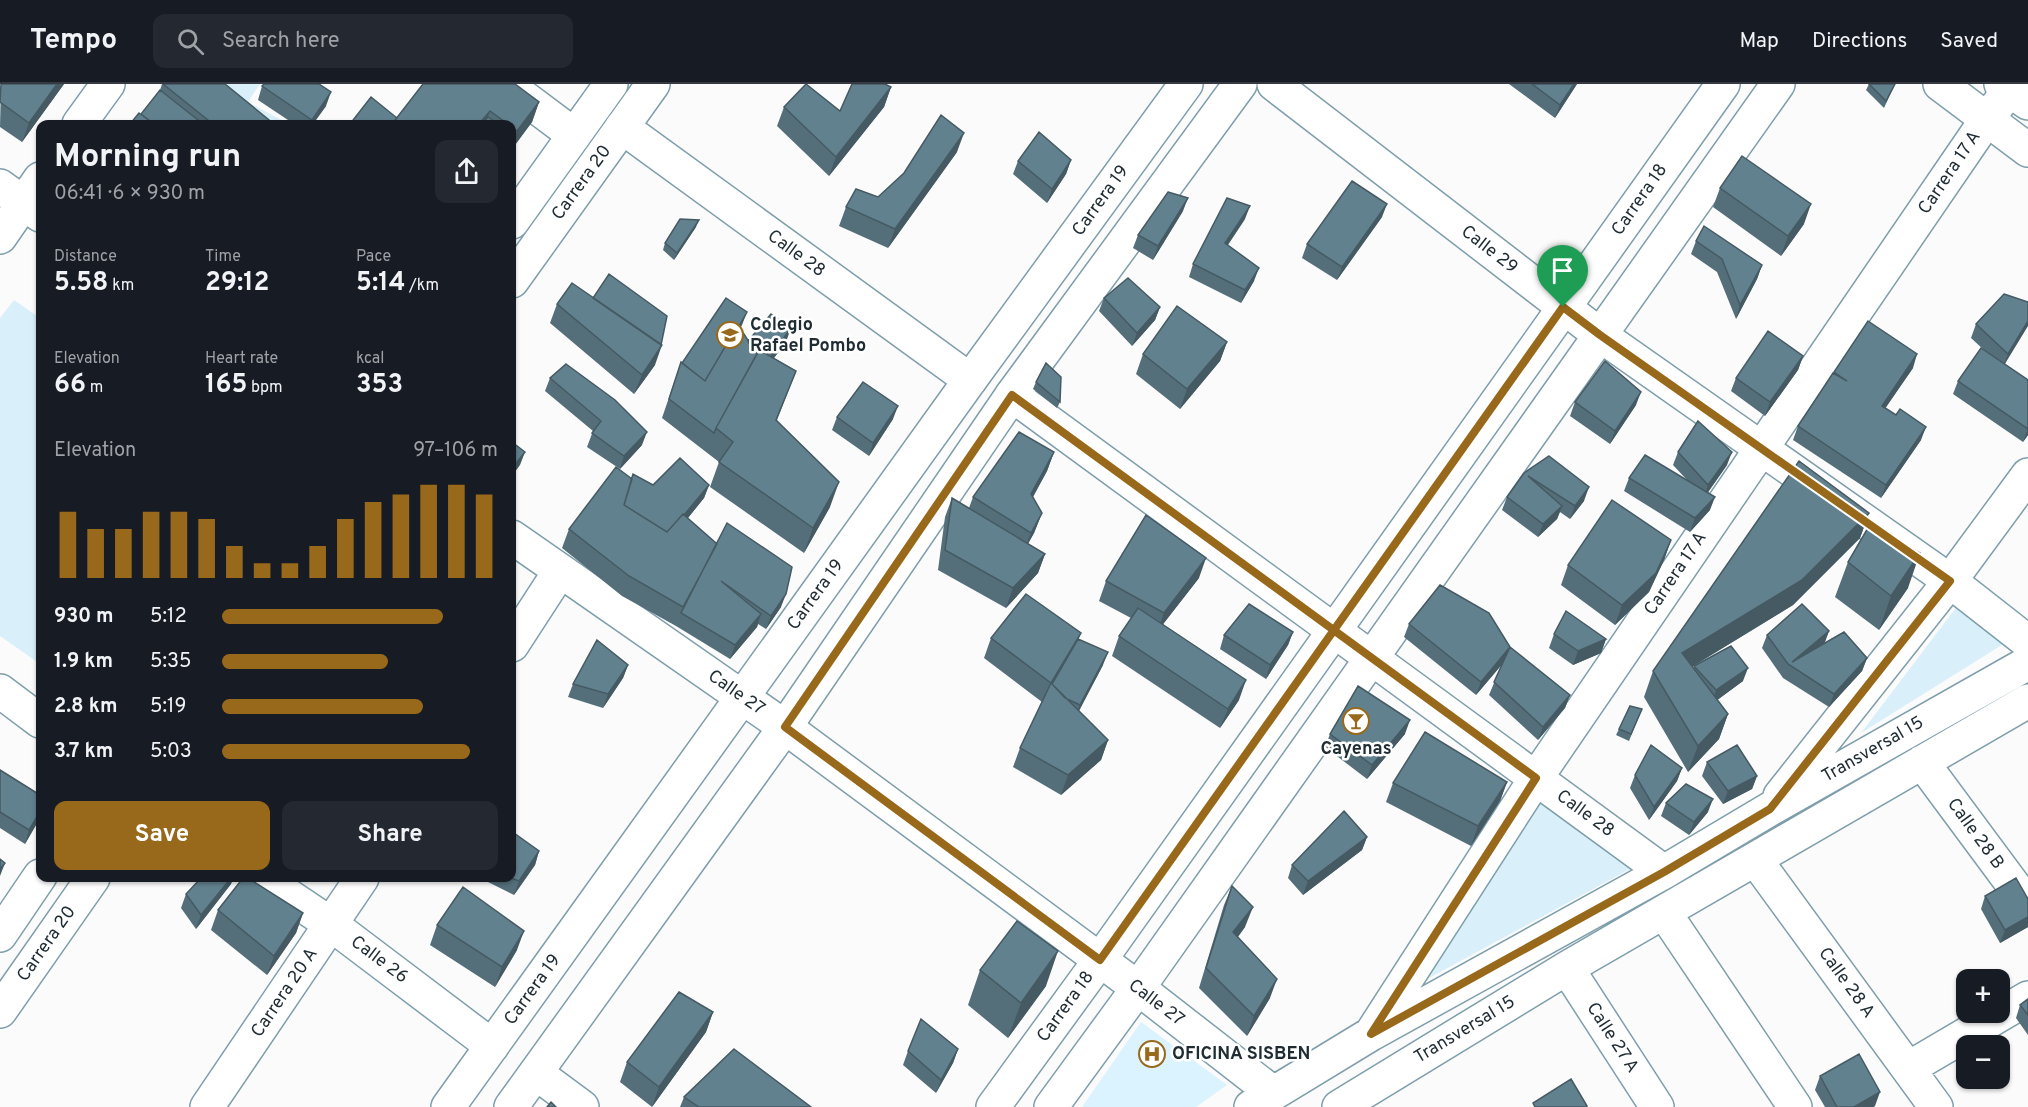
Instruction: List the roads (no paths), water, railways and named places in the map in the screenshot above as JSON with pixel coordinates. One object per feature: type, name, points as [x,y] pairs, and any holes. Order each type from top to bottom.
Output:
[{"type":"street","points":[[82,120],[108,84]]},
{"type":"street","points":[[506,84],[574,135]]},
{"type":"street","name":"Carrera 20","points":[[516,216],[611,84]]},
{"type":"street","name":"Carrera 20","points":[[516,275],[653,84]]},
{"type":"street","name":"Carrera 19","points":[[448,1107],[970,380],[1186,84]]},
{"type":"street","points":[[511,1107],[785,727],[1012,395],[1240,84]]},
{"type":"street","name":"Calle 29","points":[[1274,84],[1600,335],[1950,581],[2028,642]]},
{"type":"street","name":"Carrera 18","points":[[993,1107],[1100,960],[1722,84]]},
{"type":"street","points":[[1051,1107],[1138,988],[1778,84]]},
{"type":"street","points":[[1940,84],[2028,150]]},
{"type":"street","name":"Carrera 17 A","points":[[1371,1034],[1536,778],[1987,119],[2013,90]]},
{"type":"street","name":"Calle 28","points":[[622,127],[970,380]]},
{"type":"street","points":[[0,237],[26,196]]},
{"type":"street","name":"Calle 28","points":[[1012,395],[1664,872]]},
{"type":"street","points":[[1770,809],[1950,581],[2028,475]]},
{"type":"street","name":"Calle 27","points":[[516,540],[785,727],[1138,988],[1262,1100]]},
{"type":"street","points":[[516,639],[560,571]]},
{"type":"street","name":"Transversal 15","points":[[1262,1100],[1371,1034],[1664,872],[1770,809],[2028,663]]},
{"type":"street","points":[[0,691],[36,718]]},
{"type":"street","name":"Transversal 15","points":[[1339,1107],[1567,968],[2028,701]]},
{"type":"street","name":"Calle 28 B","points":[[1922,762],[2028,905]]},
{"type":"street","name":"Calle 28 A","points":[[1755,859],[1936,1107]]},
{"type":"street","points":[[0,935],[36,882]]},
{"type":"street","name":"Carrera 20","points":[[0,1011],[90,882]]},
{"type":"street","name":"Calle 26","points":[[268,882],[332,925],[492,1046]]},
{"type":"street","name":"Carrera 20 A","points":[[207,1107],[359,882]]},
{"type":"street","points":[[1664,912],[1795,1107]]},
{"type":"street","name":"Calle 27 A","points":[[1567,968],[1647,1103]]},
{"type":"street","points":[[1909,1068],[2028,998]]},
{"type":"street","points":[[536,1073],[582,1107]]},
{"type":"place","name":"Colegio Rafael Pombo","points":[[730,335]]},
{"type":"place","name":"Cayenas","points":[[1356,721]]},
{"type":"place","name":"OFICINA SISBEN","points":[[1152,1054]]}]
